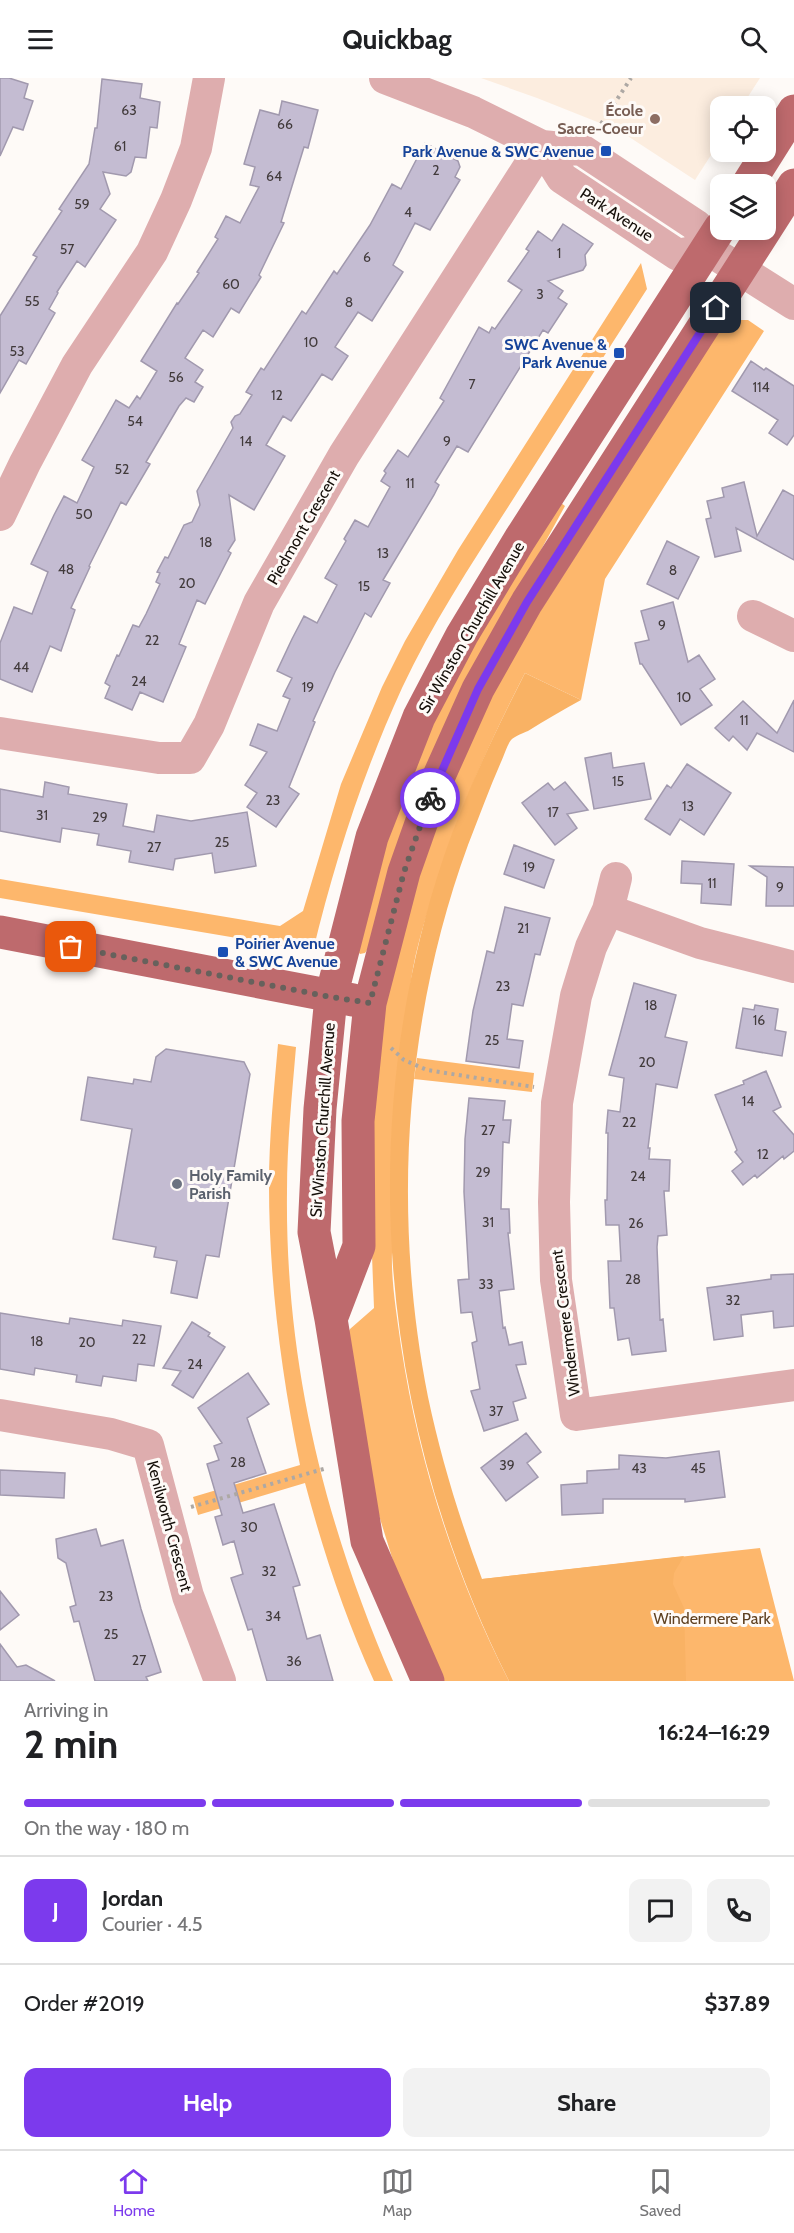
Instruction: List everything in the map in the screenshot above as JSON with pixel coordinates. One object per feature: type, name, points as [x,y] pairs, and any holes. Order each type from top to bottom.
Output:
[{"type":"main road","points":[[754,174],[794,111]]},
{"type":"main road","name":"Sir Winston Churchill Avenue","points":[[331,1319],[358,1246],[358,1121],[370,1003],[404,872],[434,787],[478,689],[527,602],[794,185]]},
{"type":"main road","name":"Sir Winston Churchill Avenue","points":[[428,1681],[367,1542],[331,1319],[314,1232],[320,1109],[331,997],[372,837],[419,717],[462,636],[520,539],[713,240]]},
{"type":"main road","points":[[0,932],[370,1003]]},
{"type":"street","points":[[0,515],[24,464],[77,365],[152,252],[196,148],[209,78]]},
{"type":"street","name":"Park Avenue","points":[[385,78],[473,112],[542,146],[582,150],[710,236]]},
{"type":"street","name":"Piedmont Crescent","points":[[0,733],[159,758],[190,758],[209,725],[259,603],[338,465],[542,146]]},
{"type":"street","name":"Park Avenue","points":[[715,240],[740,270],[794,304]]},
{"type":"street","points":[[753,616],[794,636]]},
{"type":"street","name":"Windermere Crescent","points":[[616,878],[608,910],[591,947],[576,996],[557,1102],[554,1202],[556,1280],[576,1415],[794,1385]]},
{"type":"street","points":[[608,910],[700,943],[794,967]]},
{"type":"street","name":"Kenilworth Crescent","points":[[0,1415],[111,1434],[148,1445],[188,1596],[220,1681]]},
{"type":"path","points":[[595,133],[631,78]]},
{"type":"path","points":[[388,1045],[404,1060],[427,1070],[538,1087]]},
{"type":"path","points":[[191,1507],[327,1468]]},
{"type":"shaded area","name":"École Sacre-Coeur","points":[[481,78],[760,78],[748,96],[710,96],[710,157],[695,180],[620,131]]},
{"type":"shaded area","points":[[525,673],[581,700],[511,740],[468,845],[446,911],[430,979],[418,1049],[410,1118],[408,1189],[410,1259],[417,1328],[428,1397],[445,1466],[482,1579],[684,1556],[674,1573],[673,1584],[684,1608],[686,1681],[509,1681],[465,1583],[431,1482],[407,1379],[394,1275],[390,1170],[397,1064],[415,959],[444,856],[482,763]]},
{"type":"green space","points":[[641,263],[647,289],[453,594],[402,688],[351,817],[313,951],[0,898],[0,879],[280,926],[303,911],[341,784],[382,687],[405,641],[458,550]]},
{"type":"green space","points":[[726,320],[748,320],[764,331],[605,579],[581,700],[525,673],[485,757],[450,842],[424,922],[411,978],[393,1220],[392,1264],[396,1311],[409,1390],[429,1476],[472,1601],[509,1681],[442,1681],[399,1580],[377,1509],[346,1337],[350,1329],[374,1308],[369,1177],[381,1029],[402,927],[443,803],[507,663]]},
{"type":"green space","points":[[561,503],[565,506],[530,570],[369,947],[365,953],[360,954],[357,950],[381,861],[422,744],[449,688]]},
{"type":"green space","points":[[278,1044],[296,1047],[289,1137],[288,1256],[293,1319],[302,1381],[329,1503],[347,1563],[393,1681],[374,1681],[335,1584],[305,1483],[198,1515],[193,1497],[300,1465],[282,1360],[271,1255],[269,1167]]},
{"type":"green space","points":[[417,1058],[534,1073],[532,1092],[414,1079]]},
{"type":"green space","name":"Windermere Park","points":[[760,1548],[794,1681],[529,1681],[482,1579]]},
{"type":"building","points":[[0,78],[9,78],[28,84],[24,98],[33,101],[23,130],[13,127],[0,156]]},
{"type":"building","points":[[102,79],[142,84],[140,98],[160,102],[157,128],[150,127],[146,158],[135,157],[131,172],[126,176],[103,172],[110,194],[100,209],[116,220],[85,267],[77,261],[57,292],[49,309],[55,313],[26,364],[19,360],[0,393],[0,316],[37,257],[33,255],[62,211],[59,209],[89,164],[95,128],[97,128]]},
{"type":"building","points":[[282,101],[318,110],[308,148],[304,147],[281,222],[284,223],[259,275],[261,277],[239,313],[231,308],[213,337],[203,330],[185,358],[203,370],[195,382],[203,387],[194,402],[186,398],[179,406],[146,462],[150,464],[126,505],[121,502],[71,608],[75,610],[61,651],[50,646],[32,692],[0,679],[0,643],[14,607],[32,614],[48,572],[31,564],[54,515],[64,496],[77,503],[94,467],[82,460],[116,400],[129,408],[137,396],[140,399],[157,371],[141,361],[177,303],[199,273],[197,272],[218,239],[215,237],[226,216],[240,223],[259,187],[250,185],[255,167],[244,164],[260,110],[279,115]]},
{"type":"building","points":[[425,143],[458,161],[460,167],[455,177],[460,180],[430,230],[415,223],[393,265],[403,272],[372,321],[358,312],[335,347],[348,356],[332,380],[322,374],[291,421],[283,416],[266,445],[285,456],[254,510],[229,495],[235,540],[228,551],[231,553],[205,604],[197,600],[179,644],[186,647],[163,702],[140,692],[132,710],[105,698],[110,686],[105,683],[117,655],[119,656],[133,625],[139,627],[146,614],[160,584],[156,582],[160,573],[157,572],[165,557],[168,558],[184,525],[192,522],[200,505],[197,491],[233,428],[231,422],[235,416],[240,414],[252,395],[246,392],[261,368],[264,370],[302,311],[306,314],[334,271],[337,274],[370,225],[392,184],[401,189]]},
{"type":"building","points":[[563,224],[593,244],[585,255],[586,265],[583,270],[548,281],[563,291],[558,298],[567,304],[548,333],[543,330],[468,452],[457,446],[435,482],[439,485],[434,495],[383,580],[390,583],[371,617],[365,613],[335,672],[313,721],[315,722],[289,787],[299,794],[276,827],[247,807],[257,793],[245,785],[267,752],[250,745],[258,724],[277,731],[290,699],[283,696],[292,678],[277,671],[292,639],[304,616],[317,623],[337,585],[325,578],[346,541],[344,539],[355,520],[368,527],[390,487],[381,481],[386,473],[384,471],[398,450],[408,457],[444,401],[440,398],[479,327],[489,333],[492,327],[495,329],[522,290],[508,281],[529,251],[526,249],[538,231],[552,241]]},
{"type":"building","points":[[751,361],[794,386],[794,435],[787,445],[769,433],[778,420],[732,391]]},
{"type":"building","points":[[744,482],[757,536],[783,490],[794,496],[794,560],[736,528],[741,551],[715,557],[706,519],[711,518],[707,501],[724,497],[722,488]]},
{"type":"building","points":[[667,541],[699,557],[678,599],[647,584]]},
{"type":"building","points":[[673,602],[688,662],[699,655],[715,679],[700,689],[712,705],[681,725],[640,664],[635,643],[649,640],[641,611]]},
{"type":"building","points":[[794,700],[794,752],[757,733],[747,750],[733,736],[729,741],[715,728],[743,701],[777,733]]},
{"type":"building","points":[[611,753],[613,768],[644,763],[651,799],[594,809],[585,758]]},
{"type":"building","points":[[687,764],[731,793],[704,835],[680,819],[670,835],[645,819],[667,785],[671,788]]},
{"type":"building","points":[[45,782],[69,787],[68,794],[127,804],[123,826],[154,832],[157,815],[191,821],[247,812],[256,866],[215,873],[212,853],[175,859],[173,870],[129,862],[131,851],[97,845],[99,834],[62,828],[60,842],[0,831],[0,789],[43,797]]},
{"type":"building","points":[[565,782],[588,810],[567,814],[577,828],[555,845],[522,803],[548,783],[554,790]]},
{"type":"building","points":[[514,845],[554,860],[544,888],[504,874]]},
{"type":"building","points":[[682,861],[734,864],[731,905],[701,903],[702,884],[681,883]]},
{"type":"building","points":[[750,866],[794,867],[794,906],[766,906],[767,877]]},
{"type":"building","points":[[505,907],[550,918],[540,955],[535,954],[523,1006],[512,1004],[507,1039],[523,1041],[519,1068],[466,1061],[473,1011],[487,951],[494,953]]},
{"type":"building","points":[[634,983],[676,995],[665,1037],[687,1042],[677,1088],[656,1084],[648,1148],[650,1148],[649,1159],[670,1160],[669,1191],[664,1191],[667,1235],[658,1236],[657,1247],[660,1320],[663,1319],[666,1351],[632,1355],[629,1338],[618,1340],[614,1308],[610,1308],[608,1261],[621,1261],[619,1225],[606,1225],[605,1200],[607,1200],[608,1110],[620,1112],[624,1078],[609,1075]]},
{"type":"building","points":[[755,1005],[778,1009],[775,1030],[786,1032],[782,1056],[736,1048],[743,1008],[754,1010]]},
{"type":"building","name":"Holy Family Parish","points":[[166,1049],[244,1062],[250,1074],[219,1257],[206,1255],[197,1298],[171,1293],[177,1261],[154,1257],[156,1247],[113,1239],[132,1129],[81,1120],[88,1077],[133,1084],[134,1079],[151,1082],[156,1057]]},
{"type":"building","points":[[766,1071],[781,1107],[773,1111],[794,1135],[794,1151],[784,1159],[783,1156],[757,1178],[755,1175],[743,1185],[732,1171],[743,1162],[735,1152],[737,1150],[715,1095],[744,1084],[743,1081]]},
{"type":"building","points":[[469,1098],[505,1101],[503,1120],[511,1120],[509,1143],[503,1142],[501,1209],[509,1209],[510,1233],[508,1233],[514,1289],[499,1291],[503,1328],[505,1327],[509,1345],[522,1342],[526,1364],[516,1365],[526,1398],[513,1402],[518,1420],[484,1431],[471,1391],[480,1389],[472,1343],[477,1341],[472,1312],[461,1313],[458,1280],[469,1279],[464,1192],[465,1139]]},
{"type":"building","points":[[794,1274],[794,1326],[774,1328],[773,1311],[741,1315],[743,1336],[714,1340],[707,1288],[771,1279],[771,1275]]},
{"type":"building","points":[[0,1313],[69,1324],[70,1318],[122,1326],[123,1320],[161,1326],[154,1366],[138,1364],[136,1381],[103,1376],[101,1386],[76,1382],[77,1375],[35,1368],[34,1375],[0,1369]]},
{"type":"building","points":[[192,1322],[210,1333],[208,1336],[225,1347],[193,1398],[172,1385],[181,1371],[163,1368]]},
{"type":"building","points":[[248,1373],[269,1404],[247,1418],[266,1473],[234,1483],[243,1513],[274,1504],[300,1585],[293,1587],[307,1639],[320,1635],[333,1681],[267,1681],[252,1629],[248,1630],[231,1578],[243,1574],[234,1541],[223,1545],[215,1517],[222,1515],[207,1464],[219,1460],[214,1446],[222,1443],[198,1408]]},
{"type":"building","points":[[526,1433],[541,1452],[527,1463],[538,1477],[506,1501],[481,1468]]},
{"type":"building","points":[[719,1451],[725,1497],[685,1502],[685,1499],[603,1499],[603,1513],[562,1515],[561,1485],[587,1483],[587,1471],[619,1469],[619,1455],[666,1458]]},
{"type":"building","points":[[0,1470],[65,1473],[64,1498],[0,1495]]},
{"type":"building","points":[[96,1529],[101,1546],[123,1540],[161,1672],[146,1677],[148,1681],[95,1681],[79,1621],[74,1622],[70,1607],[76,1605],[66,1563],[58,1558],[56,1539]]},
{"type":"building","points":[[0,1591],[19,1615],[0,1630]]},
{"type":"building","points":[[0,1644],[17,1667],[26,1665],[55,1681],[0,1681]]},
{"type":"way so far","points":[[71,947],[370,1003],[404,872],[430,798]]},
{"type":"place","name":"École Sacre-Coeur","points":[[655,119]]},
{"type":"place","name":"Park Avenue & SWC Avenue","points":[[606,151]]},
{"type":"place","name":"SWC Avenue & Park Avenue","points":[[619,353]]},
{"type":"place","name":"Poirier Avenue & SWC Avenue","points":[[223,952]]},
{"type":"place","name":"Holy Family Parish","points":[[177,1184]]},
{"type":"route","points":[[430,798],[478,689],[527,602],[716,308]]}]
